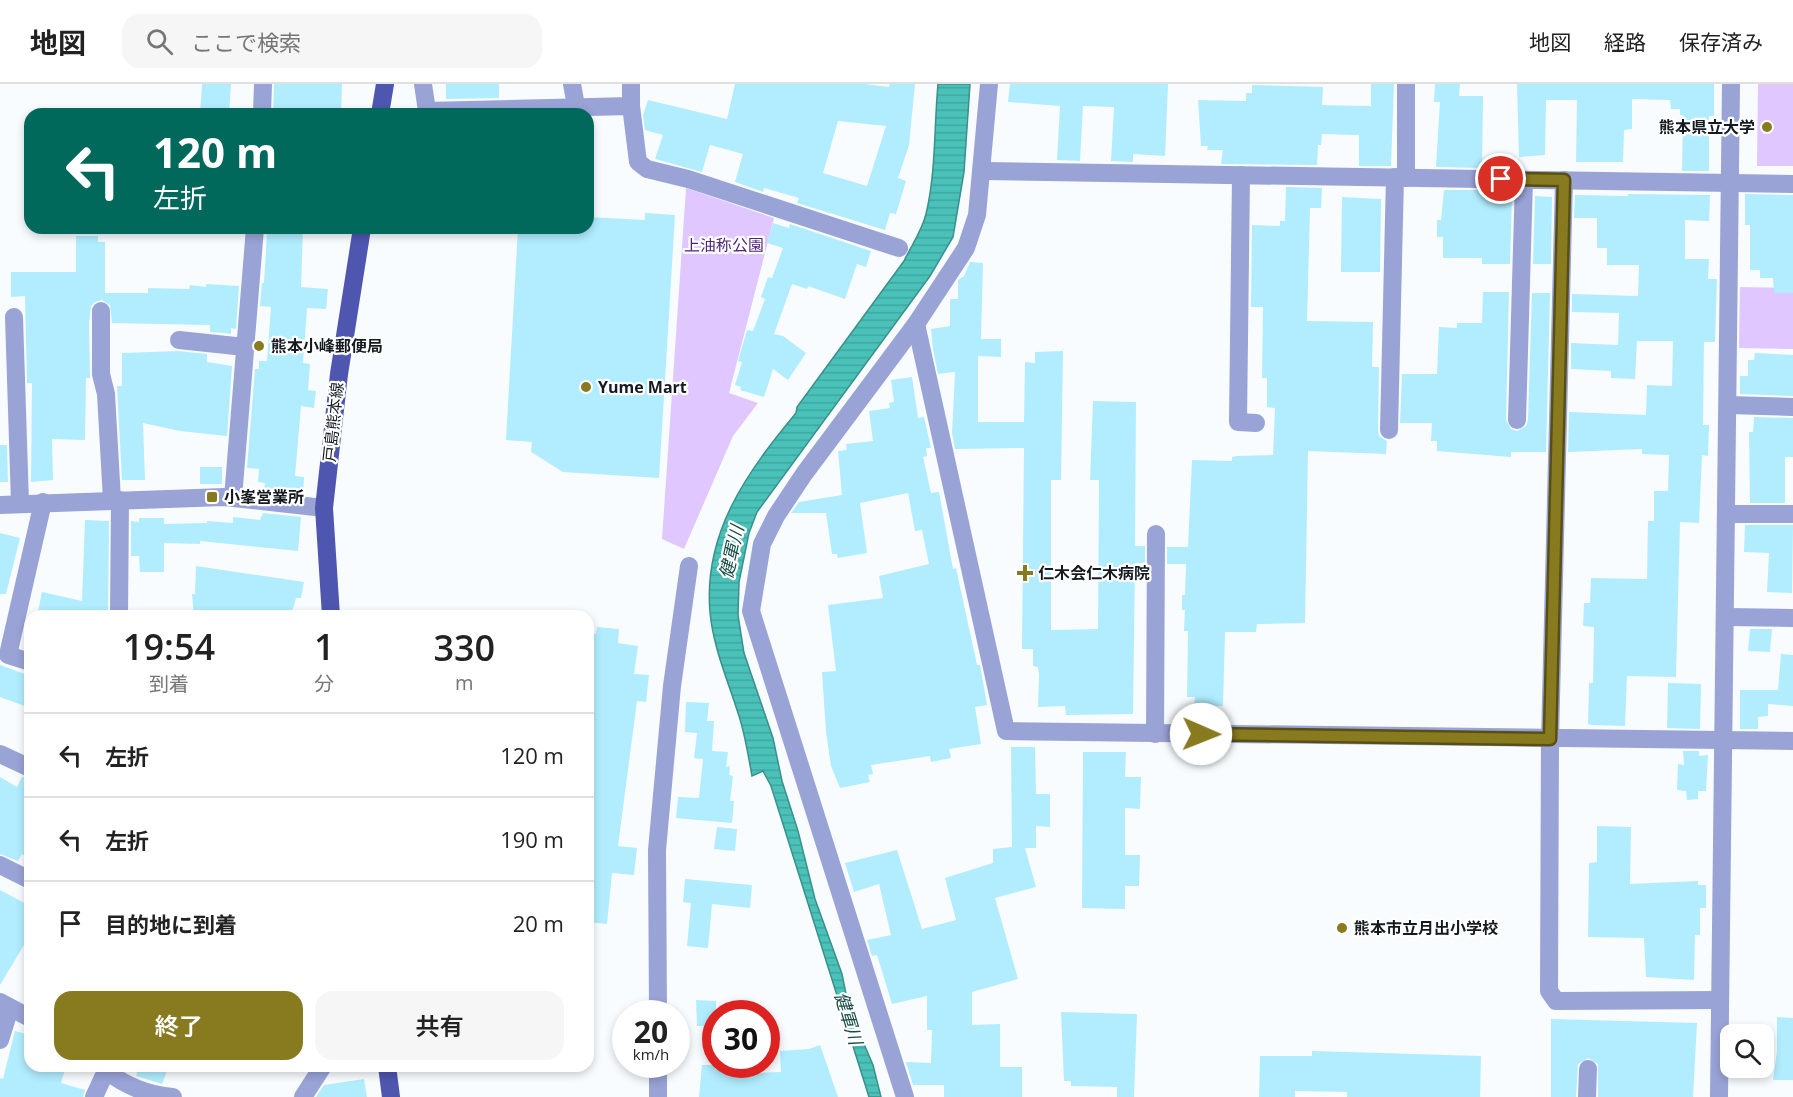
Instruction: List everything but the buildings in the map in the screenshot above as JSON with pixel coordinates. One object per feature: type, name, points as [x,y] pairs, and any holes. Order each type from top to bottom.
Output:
[{"type":"main road","points":[[381,108],[385,84]]},
{"type":"main road","name":"戸島熊本線","points":[[331,610],[324,508],[339,374],[361,234]]},
{"type":"main road","points":[[388,1072],[391,1097]]},
{"type":"street","points":[[262,108],[263,84]]},
{"type":"street","points":[[423,84],[427,108]]},
{"type":"street","points":[[572,84],[576,106]]},
{"type":"street","points":[[631,84],[631,106],[638,162],[647,169],[688,179],[899,248]]},
{"type":"street","points":[[905,1097],[751,611],[762,544],[776,516],[804,474],[916,324],[966,248],[977,215],[983,171],[989,84]]},
{"type":"street","points":[[1389,430],[1406,84]]},
{"type":"street","points":[[1719,1097],[1727,617],[1731,84]]},
{"type":"street","points":[[516,108],[631,106]]},
{"type":"street","points":[[983,171],[1793,184]]},
{"type":"street","points":[[1241,175],[1238,422],[1256,423]]},
{"type":"street","points":[[1517,420],[1524,180]]},
{"type":"street","points":[[1564,180],[1550,739],[1549,980],[1552,997],[1556,1001],[1720,1000]]},
{"type":"street","points":[[233,498],[254,234]]},
{"type":"street","points":[[101,311],[101,374],[106,394],[116,500],[119,610]]},
{"type":"street","points":[[14,317],[20,503]]},
{"type":"street","points":[[916,324],[1006,731],[1793,741]]},
{"type":"street","points":[[179,340],[245,347]]},
{"type":"street","points":[[1728,405],[1793,407]]},
{"type":"street","points":[[0,505],[233,498],[324,508]]},
{"type":"street","points":[[24,660],[8,655],[43,502]]},
{"type":"street","points":[[1727,514],[1793,514]]},
{"type":"street","points":[[1155,734],[1156,534]]},
{"type":"street","points":[[658,1000],[657,850],[672,686],[689,566]]},
{"type":"street","points":[[1727,617],[1793,618]]},
{"type":"street","points":[[0,754],[24,765]]},
{"type":"street","points":[[0,865],[24,877]]},
{"type":"street","points":[[0,1040],[5,1005],[24,1015]]},
{"type":"street","points":[[1587,1097],[1588,1069]]},
{"type":"street","points":[[94,1097],[105,1072]]},
{"type":"street","points":[[110,1072],[124,1083],[153,1095],[173,1097]]},
{"type":"street","points":[[304,1097],[319,1072]]},
{"type":"street","points":[[658,1078],[658,1097]]},
{"type":"green space","name":"熊本県立大学","points":[[1758,84],[1793,84],[1793,166],[1757,166]]},
{"type":"green space","name":"上油称公園","points":[[686,188],[774,218],[729,393],[758,403],[733,436],[684,549],[662,539]]},
{"type":"green space","points":[[1740,287],[1793,288],[1793,349],[1739,348]]},
{"type":"water","name":"健軍川","points":[[938,84],[970,84],[964,172],[953,237],[930,276],[757,512],[749,533],[739,582],[738,615],[744,653],[773,738],[782,781],[798,831],[815,899],[842,974],[849,1009],[873,1065],[881,1097],[869,1097],[771,786],[763,771],[752,776],[743,728],[714,638],[710,612],[710,583],[721,529],[746,480],[904,261],[919,232],[926,214],[932,182]]},
{"type":"place","name":"熊本県立大学","points":[[1767,127]]},
{"type":"place","name":"熊本小峰郵便局","points":[[259,346]]},
{"type":"place","name":"Yume Mart","points":[[586,387]]},
{"type":"place","name":"小峯営業所","points":[[212,497]]},
{"type":"place","name":"仁木会仁木病院","points":[[1025,573]]},
{"type":"place","name":"熊本市立月出小学校","points":[[1342,928]]},
{"type":"route","points":[[1201,734],[1550,739],[1564,180],[1501,179]]}]
